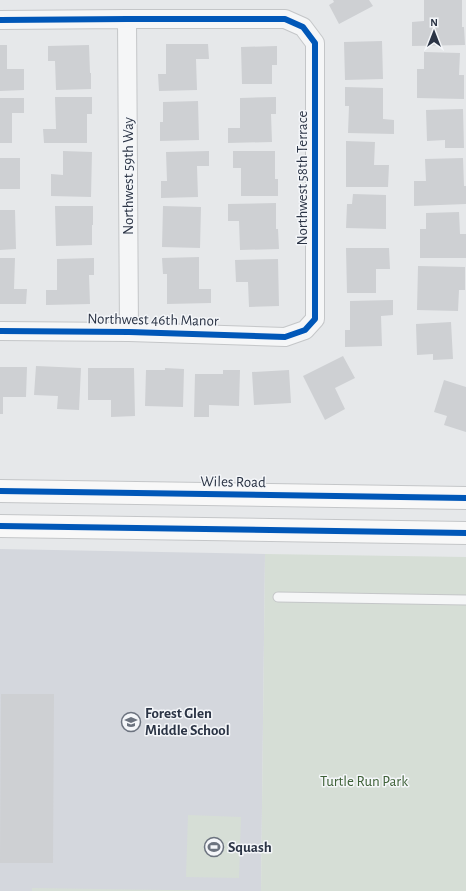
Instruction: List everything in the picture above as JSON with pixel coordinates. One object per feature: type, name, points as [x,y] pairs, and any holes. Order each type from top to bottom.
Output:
[{"type":"main road","name":"Wiles Road","points":[[0,491],[466,498]]},
{"type":"main road","points":[[0,526],[466,533]]},
{"type":"street","points":[[0,20],[127,19]]},
{"type":"street","name":"Northwest 58th Terrace","points":[[127,19],[285,19],[303,27],[315,43],[315,318],[305,330]]},
{"type":"street","name":"Northwest 59th Way","points":[[127,19],[129,332]]},
{"type":"street","name":"Northwest 46th Manor","points":[[0,331],[129,332],[285,337],[305,330]]},
{"type":"lane","points":[[278,597],[466,600]]},
{"type":"shaded area","name":"Forest Glen Middle School","points":[[0,549],[265,554],[261,891],[0,891]]},
{"type":"green space","name":"Turtle Run Park","points":[[265,554],[466,557],[466,891],[261,891]]},
{"type":"green space","name":"Squash","points":[[188,815],[241,817],[239,878],[186,877]]},
{"type":"green space","points":[[32,888],[236,891],[32,891]]},
{"type":"building","points":[[333,0],[369,0],[373,6],[339,24],[329,5],[334,2]]},
{"type":"building","points":[[424,0],[462,0],[462,27],[464,27],[465,45],[412,46],[412,22],[424,21]]},
{"type":"building","points":[[382,41],[383,79],[345,80],[344,42]]},
{"type":"building","points":[[166,44],[208,44],[209,59],[196,59],[197,90],[159,91],[158,74],[166,74]]},
{"type":"building","points":[[0,45],[7,45],[7,69],[24,69],[24,90],[0,91]]},
{"type":"building","points":[[89,45],[91,89],[56,90],[55,61],[48,61],[48,46]]},
{"type":"building","points":[[277,46],[277,65],[272,65],[272,84],[242,84],[241,47]]},
{"type":"building","points":[[424,52],[460,53],[459,75],[464,75],[464,99],[417,98],[417,69],[424,69]]},
{"type":"building","points":[[345,87],[383,88],[383,119],[394,120],[394,134],[348,133],[349,106],[345,106]]},
{"type":"building","points":[[55,97],[92,97],[92,114],[87,114],[87,143],[44,143],[43,129],[56,129]]},
{"type":"building","points":[[276,97],[276,114],[271,114],[272,142],[228,143],[228,128],[240,128],[240,98]]},
{"type":"building","points":[[0,98],[24,98],[24,113],[12,113],[12,143],[0,143]]},
{"type":"building","points":[[198,101],[199,140],[160,141],[160,122],[163,122],[163,102]]},
{"type":"building","points":[[463,109],[464,148],[445,148],[445,140],[427,141],[426,110]]},
{"type":"building","points":[[346,141],[375,142],[374,165],[389,165],[388,187],[346,187]]},
{"type":"building","points":[[63,151],[92,152],[91,197],[51,196],[51,174],[63,175]]},
{"type":"building","points":[[209,151],[209,166],[197,166],[198,197],[161,198],[161,181],[167,181],[166,152]]},
{"type":"building","points":[[233,151],[275,151],[275,179],[278,179],[278,196],[241,196],[241,168],[233,168]]},
{"type":"building","points":[[0,158],[20,158],[20,189],[0,189]]},
{"type":"building","points":[[463,158],[466,204],[414,206],[414,181],[426,181],[425,159]]},
{"type":"building","points":[[353,194],[386,195],[386,229],[346,228],[347,204],[352,204]]},
{"type":"building","points":[[276,203],[276,229],[278,229],[279,249],[240,250],[239,221],[228,221],[228,204]]},
{"type":"building","points":[[55,206],[93,206],[92,245],[56,246]]},
{"type":"building","points":[[163,206],[201,207],[200,248],[162,247]]},
{"type":"building","points":[[0,210],[15,210],[16,249],[0,250]]},
{"type":"building","points":[[459,212],[460,234],[466,234],[466,258],[420,258],[420,229],[426,229],[426,213]]},
{"type":"building","points":[[346,248],[389,248],[390,269],[376,269],[376,293],[347,293]]},
{"type":"building","points":[[199,257],[199,289],[211,289],[211,303],[167,304],[167,274],[163,274],[162,258]]},
{"type":"building","points":[[0,258],[15,258],[14,289],[27,289],[26,304],[0,304]]},
{"type":"building","points":[[94,258],[94,275],[89,275],[90,304],[46,305],[46,290],[57,290],[57,259]]},
{"type":"building","points":[[278,259],[279,306],[249,307],[248,282],[236,282],[235,260]]},
{"type":"building","points":[[418,266],[465,267],[465,290],[459,290],[458,311],[417,310]]},
{"type":"building","points":[[393,300],[393,315],[381,316],[382,346],[345,347],[345,330],[350,330],[350,301]]},
{"type":"building","points":[[451,322],[453,359],[433,360],[433,354],[417,355],[416,324]]},
{"type":"building","points":[[343,356],[355,378],[335,388],[345,409],[325,420],[303,376]]},
{"type":"building","points":[[36,366],[81,368],[79,410],[57,409],[58,396],[34,395]]},
{"type":"building","points":[[0,367],[27,367],[26,397],[3,397],[3,414],[0,414]]},
{"type":"building","points":[[88,368],[134,368],[135,416],[111,417],[111,400],[88,400]]},
{"type":"building","points":[[165,368],[184,369],[183,407],[145,406],[146,370],[165,370]]},
{"type":"building","points":[[223,370],[240,370],[239,406],[209,405],[209,417],[194,417],[195,374],[223,374]]},
{"type":"building","points":[[289,370],[291,403],[254,405],[252,372]]},
{"type":"building","points":[[444,380],[466,387],[466,432],[444,425],[447,416],[434,412]]},
{"type":"building","points":[[1,694],[54,694],[53,863],[0,863]]},
{"type":"cycle path","points":[[0,20],[285,19],[303,27],[315,43],[315,319],[305,330],[285,337],[129,332],[0,331]]},
{"type":"cycle path","points":[[0,491],[466,498]]},
{"type":"cycle path","points":[[0,526],[466,533]]},
{"type":"place","name":"Forest Glen Middle School","points":[[131,722]]},
{"type":"place","name":"Squash","points":[[214,847]]}]
